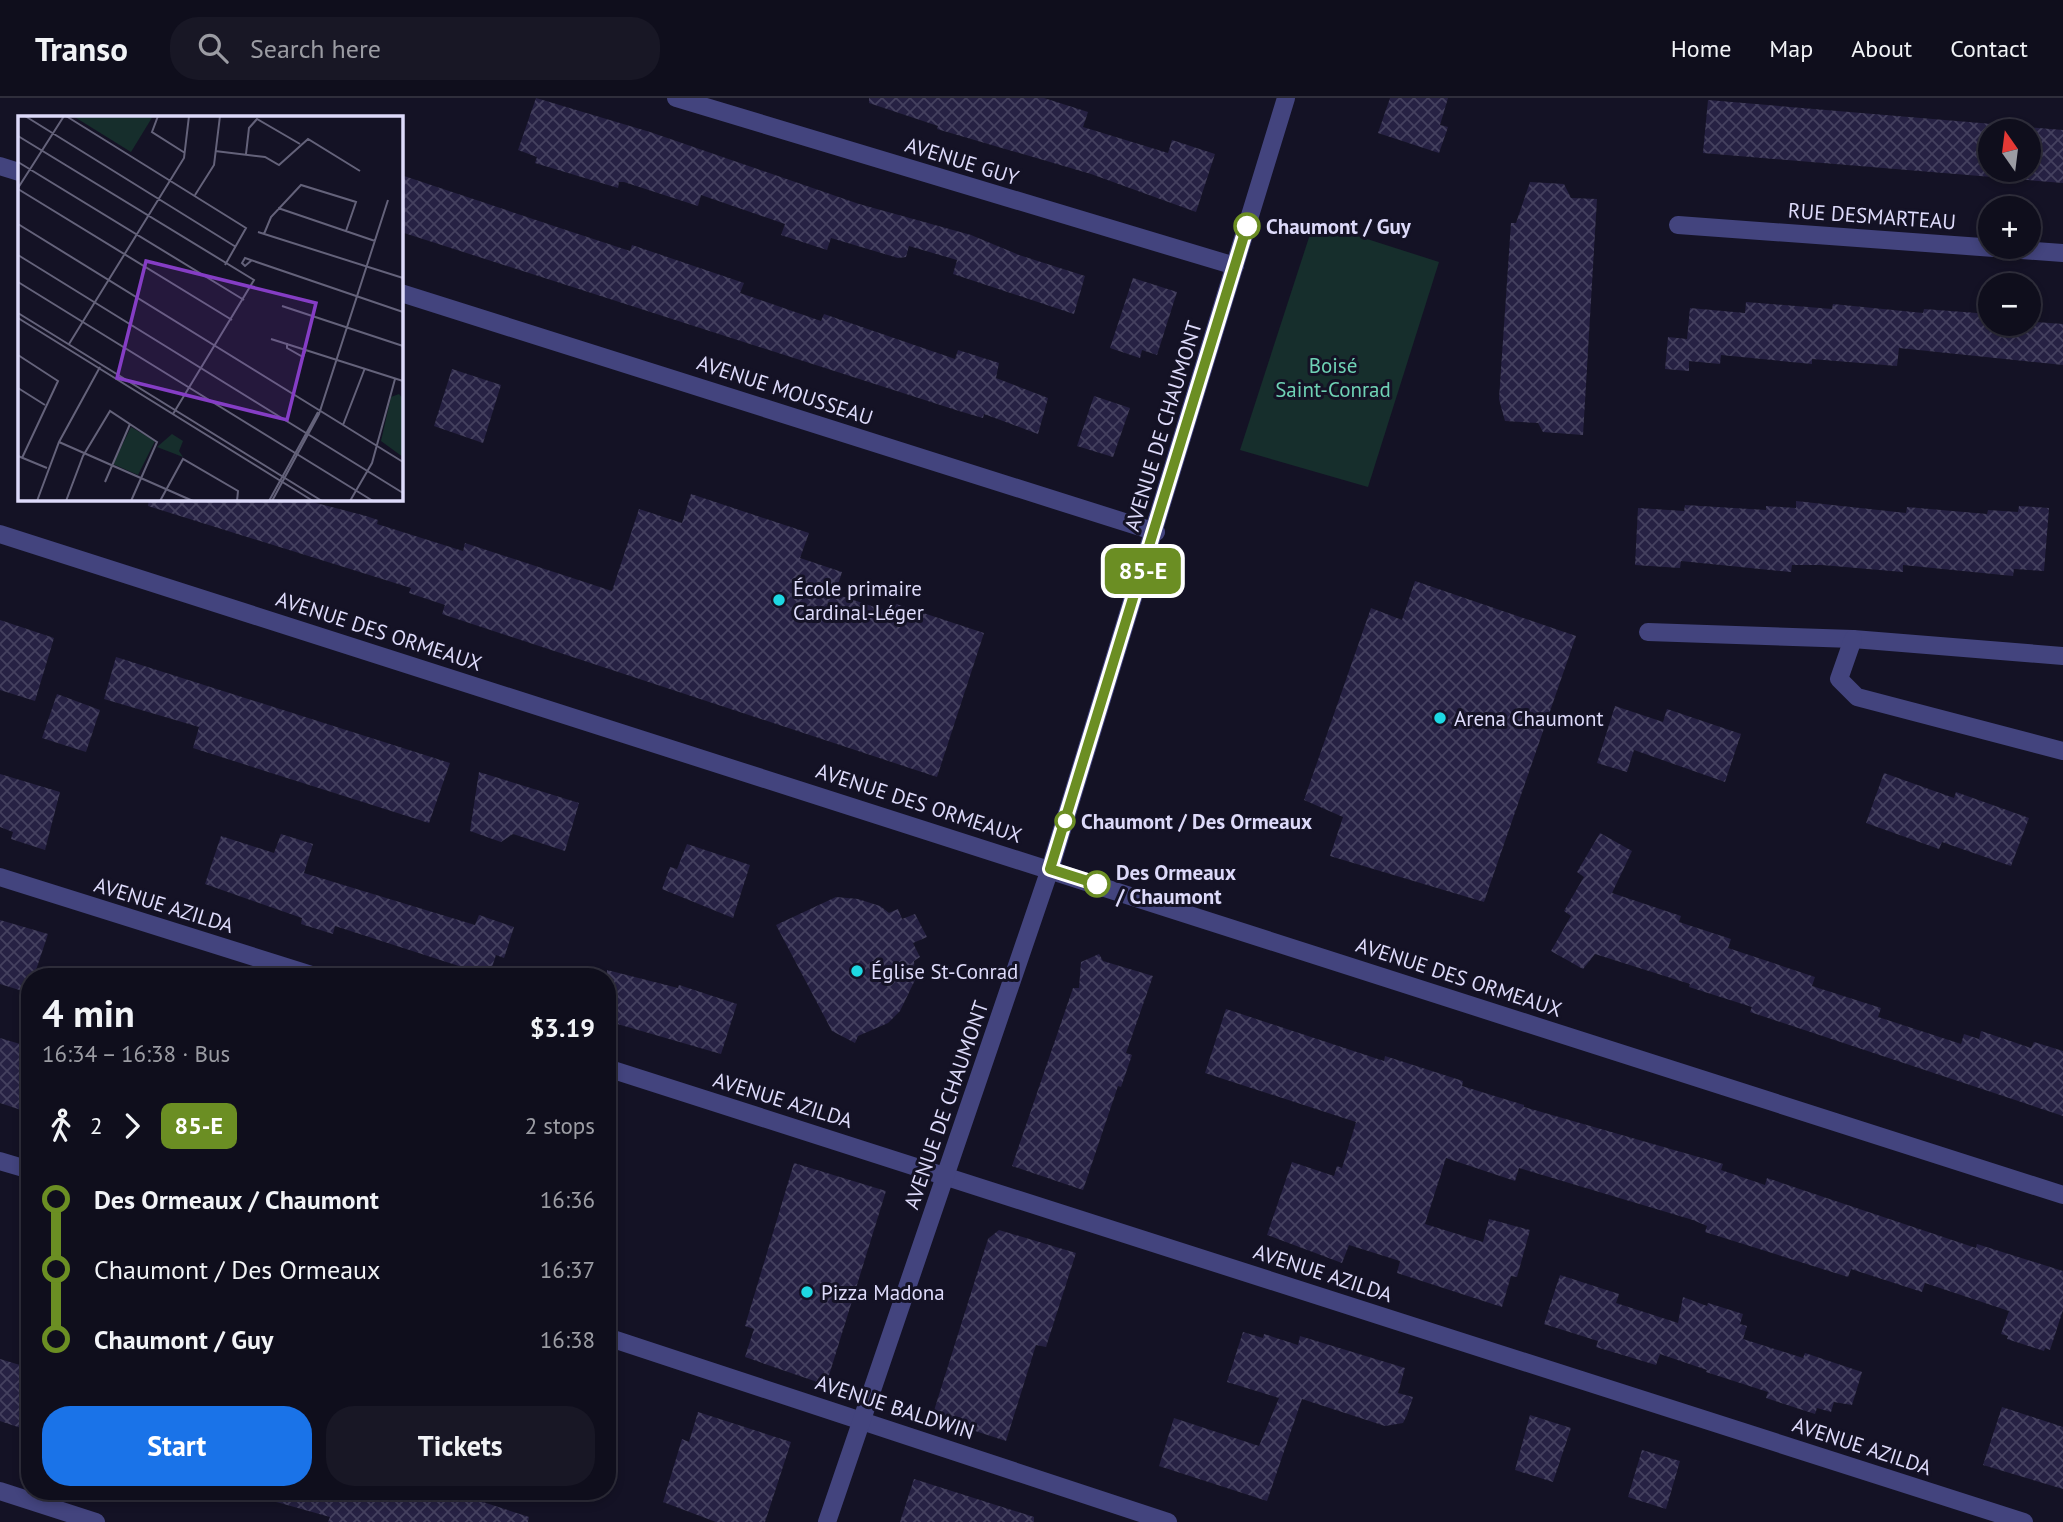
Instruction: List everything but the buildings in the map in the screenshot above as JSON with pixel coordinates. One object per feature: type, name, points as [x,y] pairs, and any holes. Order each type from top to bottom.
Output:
[{"type":"street","name":"AVENUE GUY","points":[[676,98],[1235,266]]},
{"type":"street","name":"AVENUE DE CHAUMONT","points":[[827,1522],[1050,869],[1156,532],[1286,98]]},
{"type":"street","points":[[0,166],[18,172]]},
{"type":"street","name":"RUE DESMARTEAU","points":[[1678,225],[2063,253]]},
{"type":"street","name":"AVENUE MOUSSEAU","points":[[402,293],[1156,532]]},
{"type":"street","name":"AVENUE DES ORMEAUX","points":[[0,534],[2063,1195]]},
{"type":"street","points":[[1648,632],[1853,639],[2063,656]]},
{"type":"street","points":[[1853,639],[1839,679],[1857,697],[2063,751]]},
{"type":"street","name":"AVENUE AZILDA","points":[[0,877],[290,968]]},
{"type":"street","name":"AVENUE AZILDA","points":[[616,1071],[2024,1522]]},
{"type":"street","points":[[0,1161],[21,1167]]},
{"type":"street","name":"AVENUE BALDWIN","points":[[616,1340],[1168,1522]]},
{"type":"street","points":[[0,1491],[21,1498]]},
{"type":"street","points":[[28,1500],[96,1522]]},
{"type":"green space","name":"Boisé Saint-Conrad","points":[[1314,222],[1439,262],[1368,487],[1240,450]]},
{"type":"bus line","name":"85-E","points":[[1097,884],[1050,869],[1156,532],[1247,226]]},
{"type":"place","name":"Chaumont / Guy","points":[[1247,226]]},
{"type":"place","name":"École primaire Cardinal-Léger","points":[[779,600]]},
{"type":"place","name":"Arena Chaumont","points":[[1440,718]]},
{"type":"place","name":"Chaumont / Des Ormeaux","points":[[1065,821]]},
{"type":"place","name":"Des Ormeaux / Chaumont","points":[[1097,884]]},
{"type":"place","name":"Église St-Conrad","points":[[857,971]]},
{"type":"place","name":"Pizza Madona","points":[[807,1292]]}]
